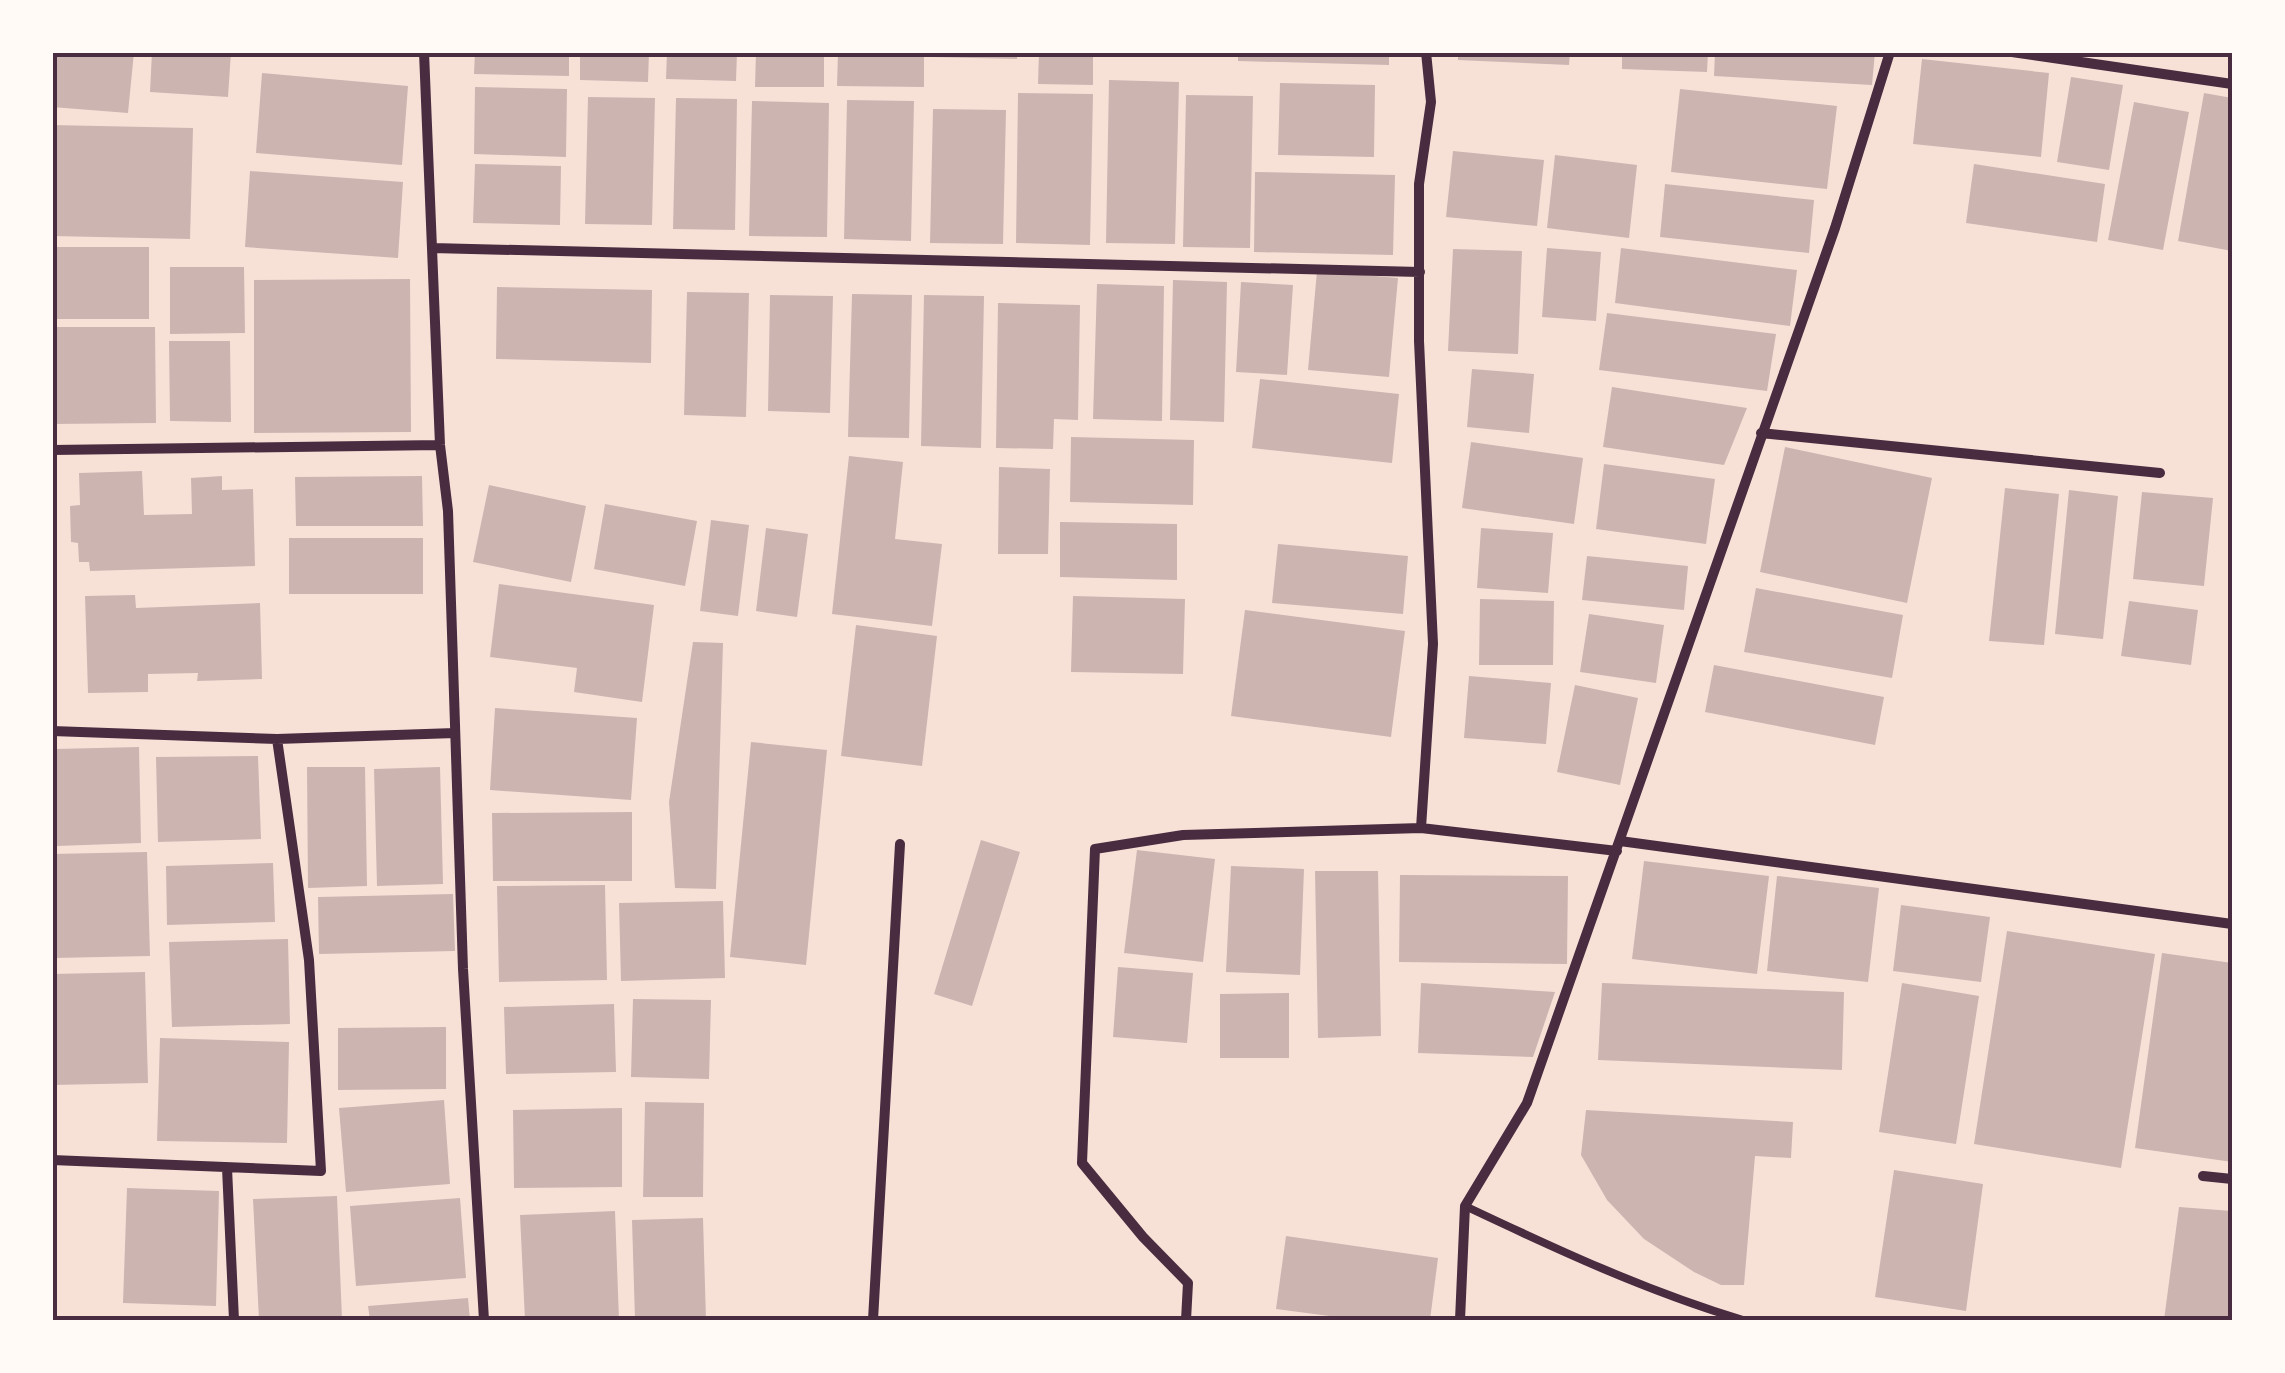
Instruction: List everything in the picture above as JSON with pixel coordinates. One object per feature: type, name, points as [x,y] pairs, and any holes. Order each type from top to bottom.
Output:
[{"type":"street","points":[[424,52],[440,446],[448,511],[463,969],[484,1320]]},
{"type":"street","points":[[1420,828],[1433,644],[1419,341],[1418,184],[1431,102],[1426,52]]},
{"type":"street","points":[[1460,1320],[1465,1206],[1528,1102],[1835,228],[1890,52]]},
{"type":"street","points":[[2012,52],[2232,84]]},
{"type":"street","points":[[432,248],[1420,272]]},
{"type":"street","points":[[1761,433],[2160,474]]},
{"type":"street","points":[[52,450],[440,446]]},
{"type":"street","points":[[52,731],[277,739],[455,733]]},
{"type":"street","points":[[52,1160],[321,1171],[309,960],[277,739]]},
{"type":"street","points":[[1186,1320],[1188,1283],[1082,1163],[1095,849],[1184,835],[1420,828],[1619,846],[2232,924]]},
{"type":"street","points":[[872,1320],[900,844]]},
{"type":"street","points":[[227,1168],[234,1320]]},
{"type":"street","points":[[2203,1176],[2232,1180]]},
{"type":"lane","points":[[1465,1206],[1610,1273],[1683,1302],[1743,1320]]},
{"type":"building","points":[[52,52],[134,52],[128,113],[52,107]]},
{"type":"building","points":[[152,52],[231,52],[228,97],[150,92]]},
{"type":"building","points":[[475,52],[569,52],[569,76],[474,74]]},
{"type":"building","points":[[580,52],[649,52],[648,82],[580,80]]},
{"type":"building","points":[[667,52],[737,52],[736,81],[666,79]]},
{"type":"building","points":[[756,52],[824,52],[824,87],[755,87]]},
{"type":"building","points":[[838,52],[924,52],[924,87],[837,86]]},
{"type":"building","points":[[931,52],[1018,52],[1017,59],[931,57]]},
{"type":"building","points":[[1039,52],[1093,52],[1093,85],[1038,84]]},
{"type":"building","points":[[1238,52],[1389,52],[1389,65],[1238,61]]},
{"type":"building","points":[[1458,52],[1570,52],[1569,65],[1458,60]]},
{"type":"building","points":[[1622,52],[1708,52],[1707,72],[1622,69]]},
{"type":"building","points":[[1715,52],[1875,52],[1872,85],[1714,76]]},
{"type":"building","points":[[1922,59],[2049,73],[2041,157],[1913,144]]},
{"type":"building","points":[[262,73],[408,86],[402,165],[256,153]]},
{"type":"building","points":[[2071,77],[2123,85],[2109,170],[2057,162]]},
{"type":"building","points":[[1109,80],[1179,82],[1175,244],[1106,243]]},
{"type":"building","points":[[1280,83],[1375,85],[1374,157],[1278,155]]},
{"type":"building","points":[[475,87],[567,89],[566,157],[474,154]]},
{"type":"building","points":[[1680,89],[1837,106],[1827,189],[1671,172]]},
{"type":"building","points":[[1018,93],[1093,94],[1090,245],[1016,243]]},
{"type":"building","points":[[2204,93],[2232,98],[2232,251],[2178,241]]},
{"type":"building","points":[[1186,95],[1253,96],[1250,248],[1183,247]]},
{"type":"building","points":[[588,97],[655,98],[652,225],[585,224]]},
{"type":"building","points":[[676,98],[737,99],[735,230],[673,229]]},
{"type":"building","points":[[847,100],[914,101],[911,241],[844,239]]},
{"type":"building","points":[[752,101],[829,103],[827,237],[749,236]]},
{"type":"building","points":[[2134,102],[2189,112],[2163,250],[2108,240]]},
{"type":"building","points":[[933,109],[1006,110],[1003,244],[930,243]]},
{"type":"building","points":[[52,125],[193,128],[190,239],[52,236]]},
{"type":"building","points":[[1453,151],[1544,160],[1537,226],[1446,217]]},
{"type":"building","points":[[1555,155],[1637,165],[1629,238],[1547,228]]},
{"type":"building","points":[[475,164],[561,166],[560,225],[473,223]]},
{"type":"building","points":[[1974,164],[2105,184],[2097,242],[1966,223]]},
{"type":"building","points":[[250,171],[403,182],[398,258],[245,247]]},
{"type":"building","points":[[1255,172],[1395,175],[1393,255],[1254,252]]},
{"type":"building","points":[[1665,184],[1814,200],[1809,253],[1660,237]]},
{"type":"building","points":[[52,247],[149,247],[149,319],[52,319]]},
{"type":"building","points":[[1547,248],[1601,252],[1596,321],[1542,317]]},
{"type":"building","points":[[1621,248],[1797,270],[1790,326],[1615,303]]},
{"type":"building","points":[[1453,249],[1522,251],[1518,354],[1448,351]]},
{"type":"building","points":[[170,267],[244,267],[245,333],[170,334]]},
{"type":"building","points":[[1317,271],[1398,278],[1389,377],[1308,370]]},
{"type":"building","points":[[410,279],[411,432],[254,433],[254,280]]},
{"type":"building","points":[[1173,280],[1227,282],[1224,422],[1170,420]]},
{"type":"building","points":[[1241,282],[1293,285],[1287,375],[1236,372]]},
{"type":"building","points":[[1097,284],[1164,286],[1162,421],[1093,419]]},
{"type":"building","points":[[497,287],[652,290],[651,363],[496,359]]},
{"type":"building","points":[[687,292],[749,293],[746,417],[684,415]]},
{"type":"building","points":[[852,294],[912,295],[909,438],[848,437]]},
{"type":"building","points":[[770,295],[833,296],[830,413],[768,411]]},
{"type":"building","points":[[924,295],[984,296],[981,448],[921,446]]},
{"type":"building","points":[[998,303],[1080,305],[1078,420],[1054,419],[1053,449],[996,448]]},
{"type":"building","points":[[1607,313],[1776,334],[1767,391],[1599,370]]},
{"type":"building","points":[[52,327],[155,327],[156,423],[52,424]]},
{"type":"building","points":[[169,341],[230,341],[231,422],[170,421]]},
{"type":"building","points":[[1472,369],[1534,374],[1529,433],[1467,427]]},
{"type":"building","points":[[1260,379],[1399,394],[1392,463],[1252,448]]},
{"type":"building","points":[[1612,387],[1747,408],[1724,465],[1603,447]]},
{"type":"building","points":[[1071,437],[1194,440],[1193,505],[1070,502]]},
{"type":"building","points":[[1471,442],[1583,458],[1574,524],[1462,508]]},
{"type":"building","points":[[1785,447],[1932,478],[1907,603],[1760,572]]},
{"type":"building","points":[[849,456],[903,462],[895,539],[942,544],[932,626],[832,614]]},
{"type":"building","points":[[1604,464],[1715,479],[1706,544],[1596,529]]},
{"type":"building","points":[[999,467],[1050,469],[1048,554],[998,554]]},
{"type":"building","points":[[142,471],[144,515],[192,514],[191,478],[222,476],[222,490],[253,489],[255,566],[90,571],[89,562],[79,562],[78,543],[71,542],[70,506],[80,505],[79,473]]},
{"type":"building","points":[[422,476],[423,526],[296,526],[295,477]]},
{"type":"building","points":[[489,485],[586,506],[571,582],[473,562]]},
{"type":"building","points":[[2005,488],[2059,494],[2044,645],[1989,641]]},
{"type":"building","points":[[2069,490],[2118,496],[2103,639],[2055,634]]},
{"type":"building","points":[[2142,492],[2213,498],[2204,586],[2133,579]]},
{"type":"building","points":[[605,504],[697,521],[685,586],[594,569]]},
{"type":"building","points":[[711,520],[749,525],[738,616],[700,611]]},
{"type":"building","points":[[1060,522],[1177,524],[1177,580],[1060,577]]},
{"type":"building","points":[[766,528],[808,534],[797,617],[756,611]]},
{"type":"building","points":[[1481,528],[1553,533],[1548,593],[1477,588]]},
{"type":"building","points":[[289,538],[423,538],[423,594],[289,594]]},
{"type":"building","points":[[1278,544],[1408,556],[1403,614],[1272,603]]},
{"type":"building","points":[[1587,556],[1688,566],[1684,610],[1582,600]]},
{"type":"building","points":[[499,584],[654,605],[642,702],[574,692],[577,668],[490,657]]},
{"type":"building","points":[[1756,588],[1903,615],[1892,678],[1744,652]]},
{"type":"building","points":[[135,595],[136,608],[260,603],[262,679],[197,681],[198,673],[148,674],[148,692],[88,693],[85,596]]},
{"type":"building","points":[[1073,596],[1185,599],[1183,674],[1071,672]]},
{"type":"building","points":[[1480,599],[1554,601],[1553,665],[1479,665]]},
{"type":"building","points":[[2129,601],[2198,610],[2191,665],[2121,656]]},
{"type":"building","points":[[1245,610],[1405,631],[1391,737],[1231,716]]},
{"type":"building","points":[[1589,614],[1664,625],[1656,683],[1580,672]]},
{"type":"building","points":[[856,625],[937,636],[922,766],[841,756]]},
{"type":"building","points":[[693,642],[723,643],[716,889],[675,888],[669,802]]},
{"type":"building","points":[[1714,665],[1884,697],[1875,745],[1705,712]]},
{"type":"building","points":[[1469,676],[1551,683],[1546,744],[1464,738]]},
{"type":"building","points":[[1575,685],[1638,698],[1620,785],[1557,772]]},
{"type":"building","points":[[495,708],[637,718],[631,800],[490,790]]},
{"type":"building","points":[[751,742],[827,750],[806,965],[730,957]]},
{"type":"building","points":[[139,747],[141,843],[57,846],[55,749]]},
{"type":"building","points":[[258,756],[261,839],[158,842],[156,757]]},
{"type":"building","points":[[307,767],[365,767],[367,886],[308,888]]},
{"type":"building","points":[[440,767],[443,884],[377,886],[374,769]]},
{"type":"building","points":[[632,812],[632,881],[493,881],[492,813]]},
{"type":"building","points":[[981,840],[1020,852],[972,1006],[934,994]]},
{"type":"building","points":[[1137,850],[1215,859],[1203,962],[1124,953]]},
{"type":"building","points":[[147,852],[150,956],[53,958],[52,854]]},
{"type":"building","points":[[1644,861],[1769,876],[1757,974],[1632,959]]},
{"type":"building","points":[[273,863],[275,922],[167,925],[166,866]]},
{"type":"building","points":[[1231,866],[1304,869],[1300,975],[1226,972]]},
{"type":"building","points":[[1315,871],[1378,871],[1381,1036],[1318,1038]]},
{"type":"building","points":[[1400,875],[1568,876],[1567,964],[1399,962]]},
{"type":"building","points":[[1777,876],[1879,888],[1868,982],[1767,971]]},
{"type":"building","points":[[605,885],[607,980],[499,982],[497,886]]},
{"type":"building","points":[[453,894],[455,951],[319,954],[318,897]]},
{"type":"building","points":[[723,901],[725,978],[621,981],[619,903]]},
{"type":"building","points":[[1901,905],[1990,917],[1981,982],[1893,971]]},
{"type":"building","points":[[2007,931],[2155,954],[2121,1168],[1974,1144]]},
{"type":"building","points":[[288,939],[290,1024],[172,1027],[169,942]]},
{"type":"building","points":[[2162,953],[2232,963],[2232,1162],[2135,1148]]},
{"type":"building","points":[[1118,967],[1193,973],[1187,1043],[1113,1037]]},
{"type":"building","points":[[145,972],[148,1083],[52,1085],[52,974]]},
{"type":"building","points":[[1421,983],[1555,992],[1533,1057],[1418,1053]]},
{"type":"building","points":[[1602,983],[1844,992],[1842,1070],[1598,1060]]},
{"type":"building","points":[[1902,983],[1979,996],[1956,1144],[1879,1132]]},
{"type":"building","points":[[1289,993],[1289,1058],[1220,1058],[1220,994]]},
{"type":"building","points":[[633,999],[711,1000],[709,1079],[631,1077]]},
{"type":"building","points":[[614,1004],[616,1072],[506,1074],[504,1007]]},
{"type":"building","points":[[446,1027],[446,1089],[338,1090],[338,1028]]},
{"type":"building","points":[[160,1038],[289,1042],[287,1143],[157,1141]]},
{"type":"building","points":[[444,1100],[450,1184],[346,1192],[339,1108]]},
{"type":"building","points":[[645,1102],[704,1103],[703,1197],[643,1197]]},
{"type":"building","points":[[622,1108],[622,1187],[514,1188],[513,1110]]},
{"type":"building","points":[[1586,1110],[1793,1122],[1791,1158],[1755,1156],[1744,1285],[1721,1285],[1694,1272],[1644,1239],[1607,1200],[1581,1155]]},
{"type":"building","points":[[1894,1170],[1983,1184],[1966,1311],[1875,1297]]},
{"type":"building","points":[[127,1188],[219,1191],[216,1306],[123,1303]]},
{"type":"building","points":[[337,1196],[342,1319],[259,1320],[253,1199]]},
{"type":"building","points":[[460,1198],[466,1278],[356,1286],[350,1206]]},
{"type":"building","points":[[2179,1207],[2232,1211],[2232,1320],[2164,1320]]},
{"type":"building","points":[[615,1211],[619,1320],[525,1320],[520,1215]]},
{"type":"building","points":[[703,1218],[706,1320],[635,1320],[632,1220]]},
{"type":"building","points":[[1286,1236],[1438,1258],[1430,1320],[1360,1320],[1276,1309]]},
{"type":"building","points":[[468,1298],[470,1320],[370,1320],[368,1306]]}]
